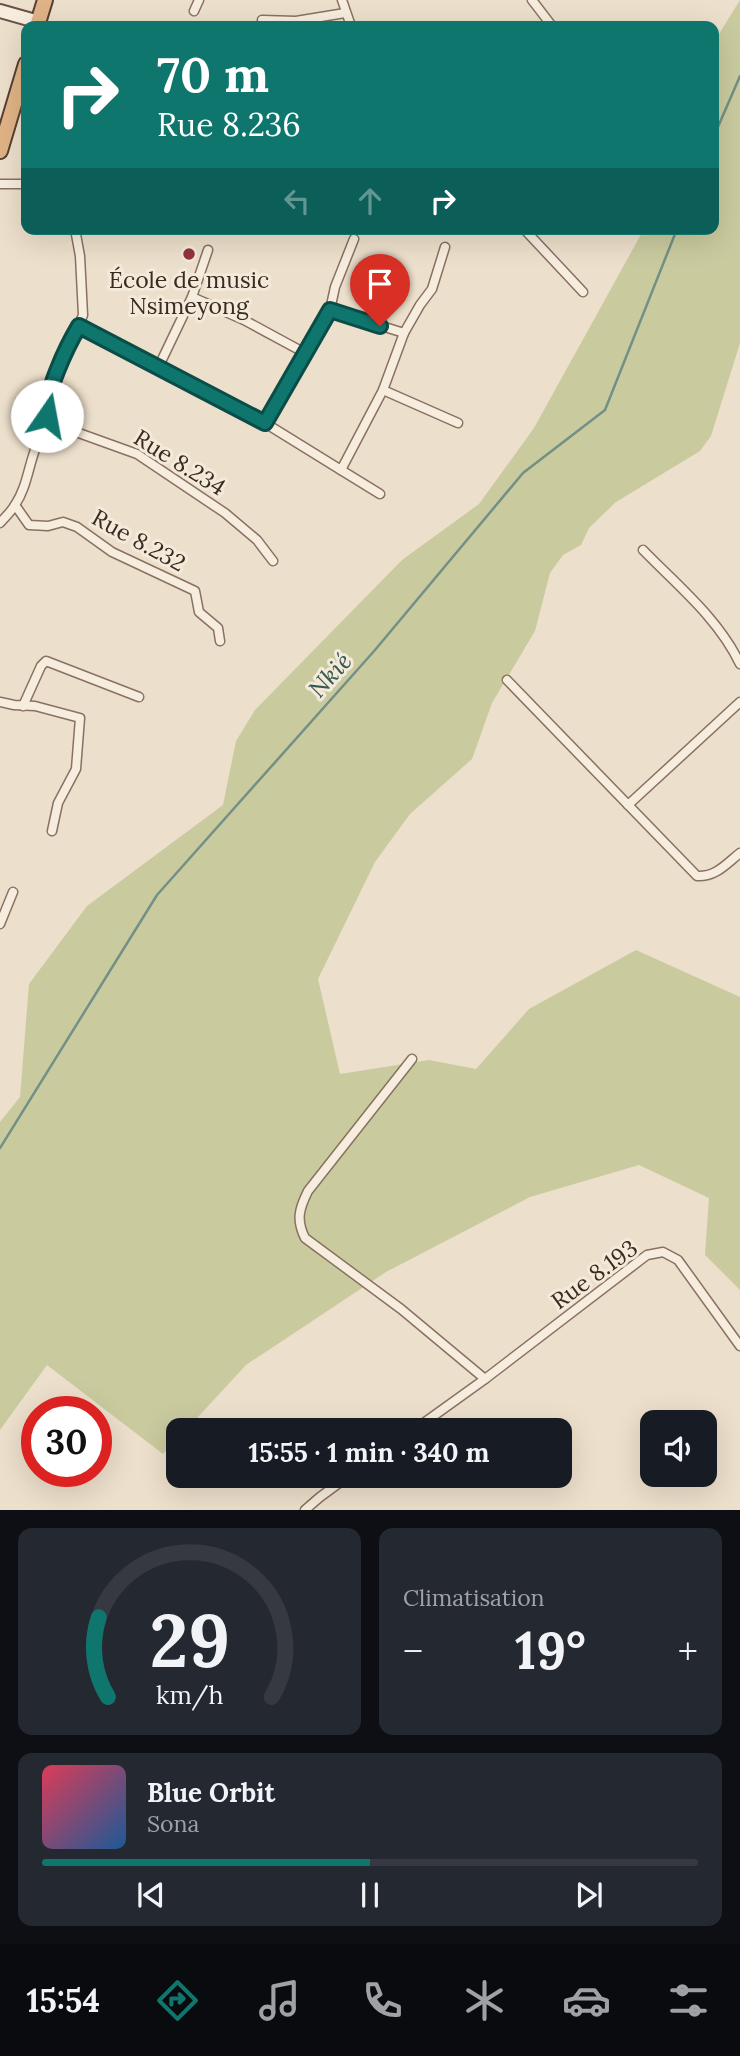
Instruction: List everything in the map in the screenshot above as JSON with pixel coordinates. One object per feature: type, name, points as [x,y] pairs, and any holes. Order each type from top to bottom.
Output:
[{"type":"highway","points":[[39,21],[45,0]]},
{"type":"highway","points":[[0,151],[21,81]]},
{"type":"main road","points":[[0,11],[29,21]]},
{"type":"street","points":[[194,10],[199,0]]},
{"type":"street","points":[[342,0],[349,21]]},
{"type":"street","points":[[533,0],[548,21]]},
{"type":"street","points":[[262,20],[296,20],[345,13]]},
{"type":"street","points":[[0,184],[21,184]]},
{"type":"street","points":[[0,523],[15,505],[23,487],[33,449],[51,423],[46,407],[64,356],[83,315],[83,286],[76,235]]},
{"type":"street","points":[[530,235],[583,292]]},
{"type":"street","points":[[265,423],[330,310],[335,287],[354,239]]},
{"type":"street","points":[[341,470],[383,390],[404,333],[419,305],[432,289],[445,247]]},
{"type":"street","points":[[158,368],[192,297],[208,250]]},
{"type":"street","points":[[192,297],[244,320],[305,353]]},
{"type":"street","points":[[330,310],[404,333]]},
{"type":"street","points":[[79,326],[265,423],[380,494]]},
{"type":"street","points":[[383,390],[458,423]]},
{"type":"street","name":"Rue 8.234","points":[[51,423],[137,454],[225,513],[257,540],[273,561]]},
{"type":"street","name":"Rue 8.232","points":[[15,505],[29,525],[48,526],[63,522],[76,527],[112,552],[195,591],[199,612],[218,628],[220,641]]},
{"type":"street","points":[[643,550],[713,623],[731,645],[740,664]]},
{"type":"street","points":[[23,705],[41,666],[46,661],[139,697]]},
{"type":"street","points":[[508,680],[697,876],[715,873],[740,853]]},
{"type":"street","points":[[0,702],[35,706],[80,718],[76,769],[58,803],[52,831]]},
{"type":"street","points":[[628,805],[740,702]]},
{"type":"street","points":[[0,925],[13,892]]},
{"type":"street","points":[[412,1059],[308,1191],[300,1209],[298,1224],[305,1238],[401,1308],[485,1379]]},
{"type":"street","name":"Rue 8.193","points":[[431,1418],[647,1255],[663,1252],[678,1260],[740,1346]]},
{"type":"street","points":[[305,1510],[332,1488]]},
{"type":"green space","points":[[740,0],[740,343],[711,436],[700,451],[616,502],[589,528],[581,545],[563,555],[550,573],[535,631],[492,703],[472,759],[410,814],[375,862],[318,979],[340,1074],[429,1060],[476,1069],[529,1009],[636,950],[740,997],[740,1290],[705,1255],[709,1198],[639,1165],[530,1197],[386,1272],[246,1365],[197,1418],[166,1418],[166,1451],[163,1454],[112,1415],[112,1396],[87,1396],[47,1365],[25,1396],[21,1396],[21,1401],[0,1430],[0,1122],[20,1097],[29,984],[87,906],[223,805],[236,741],[255,710],[402,560],[479,504],[534,428],[641,235],[719,235],[719,34]]},
{"type":"waterway","name":"Nkié","points":[[719,124],[740,76]]},
{"type":"waterway","name":"Nkié","points":[[0,1148],[157,895],[375,650],[523,473],[605,410],[675,235]]},
{"type":"place","name":"École de music Nsimeyong","points":[[189,254]]},
{"type":"route","points":[[47,416],[46,407],[64,356],[79,326],[265,423],[330,310],[380,326]]}]
